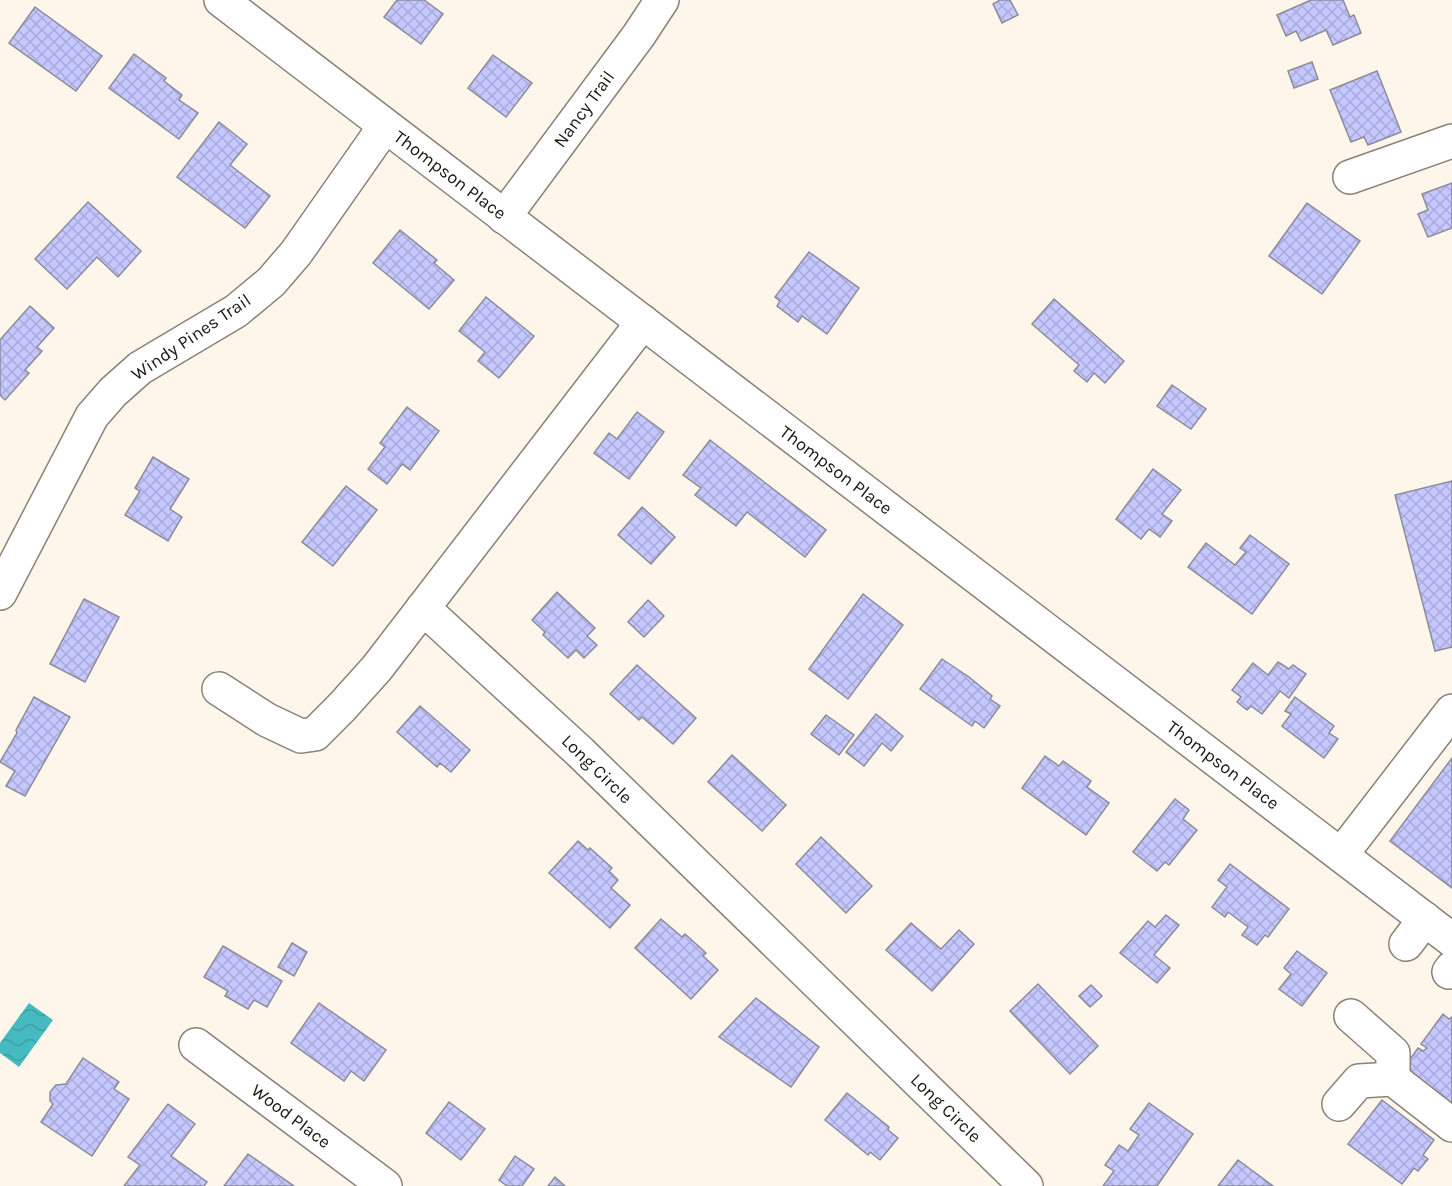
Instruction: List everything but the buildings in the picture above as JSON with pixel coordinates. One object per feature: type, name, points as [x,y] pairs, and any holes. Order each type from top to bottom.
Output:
[{"type":"street","name":"Thompson Place","points":[[221,0],[1341,855],[1416,932],[1452,940]]},
{"type":"street","name":"Nancy Trail","points":[[504,217],[639,35],[662,0]]},
{"type":"street","name":"Windy Pines Trail","points":[[0,593],[92,416],[113,392],[140,368],[236,311],[271,282],[296,253],[386,126]]},
{"type":"street","points":[[1350,177],[1452,141]]},
{"type":"street","points":[[219,689],[267,720],[301,736],[315,734],[377,668],[643,322]]},
{"type":"street","name":"Long Circle","points":[[423,608],[580,752],[1026,1186]]},
{"type":"street","points":[[1341,855],[1452,711]]},
{"type":"street","points":[[1351,1016],[1393,1066],[1452,1125]]},
{"type":"street","name":"Wood Place","points":[[196,1046],[385,1186]]},
{"type":"street","points":[[1339,1104],[1359,1081],[1393,1066]]},
{"type":"water","points":[[29,1003],[53,1020],[19,1067],[0,1053],[0,1043]]}]
